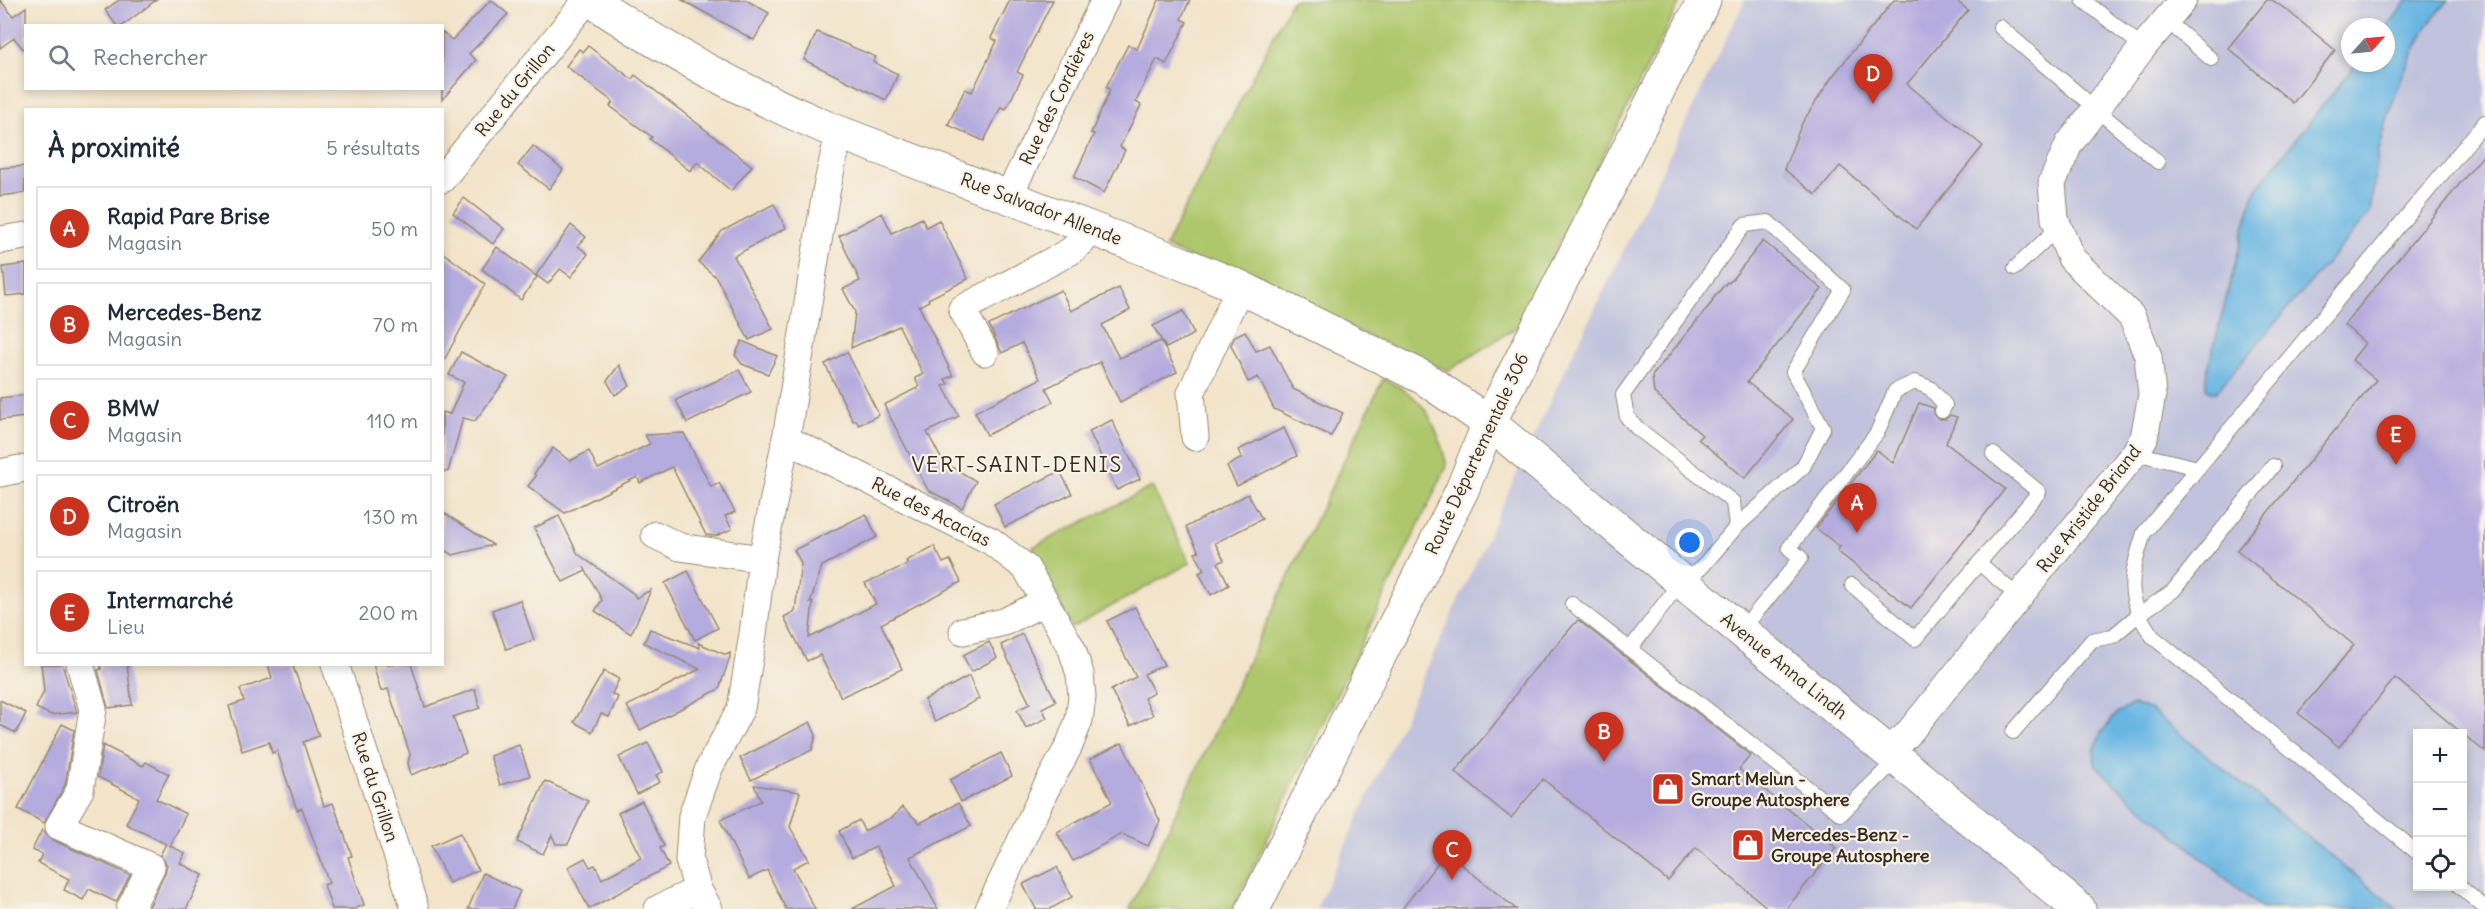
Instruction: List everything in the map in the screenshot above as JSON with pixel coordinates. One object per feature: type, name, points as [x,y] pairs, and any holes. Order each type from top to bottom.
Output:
[{"type":"main road","name":"Rue Salvador Allende","points":[[589,0],[733,84],[779,107],[839,133],[1240,288],[1424,378],[1489,423]]},
{"type":"main road","name":"Route Départementale 306","points":[[1253,909],[1462,490],[1489,423],[1704,0]]},
{"type":"main road","name":"Avenue Anna Lindh","points":[[1489,423],[2079,909]]},
{"type":"street","name":"Rue du Grillon","points":[[444,177],[589,0]]},
{"type":"street","name":"Rue des Cordières","points":[[1008,197],[1105,0]]},
{"type":"street","name":"Rue Aristide Briand","points":[[1892,756],[1897,743],[1907,735],[2020,598],[2144,438],[2152,395],[2148,356],[2132,317],[2071,258],[2055,219],[2052,183],[2069,144],[2174,10]]},
{"type":"street","points":[[658,909],[703,899],[689,860],[692,816],[709,768],[741,708],[762,559],[786,439],[826,192],[839,133]]},
{"type":"street","points":[[985,352],[962,309],[1069,252],[1082,242],[1089,228]]},
{"type":"street","points":[[0,240],[24,236]]},
{"type":"street","points":[[1195,437],[1191,393],[1240,288]]},
{"type":"street","name":"Rue des Acacias","points":[[786,439],[991,541],[1026,568],[1072,649],[1080,674],[1082,697],[1079,720],[1069,746],[989,909]]},
{"type":"street","points":[[655,536],[680,547],[762,559]]},
{"type":"street","points":[[963,631],[1004,622],[1044,602]]},
{"type":"street","points":[[81,666],[93,709],[80,790],[59,826],[151,867],[130,909]]},
{"type":"street","name":"Rue du Grillon","points":[[336,666],[415,909]]},
{"type":"lane","points":[[2083,0],[2143,47]]},
{"type":"lane","points":[[2174,10],[2211,59]]},
{"type":"lane","points":[[2000,27],[2158,162]]},
{"type":"lane","points":[[2413,849],[2153,637],[2138,615],[2131,572],[2144,533],[2485,122]]},
{"type":"lane","points":[[1631,648],[1672,593],[1736,527],[1803,467],[1823,428],[1793,372],[1844,290],[1768,222],[1744,225],[1623,395],[1627,417],[1637,428],[1733,502],[1736,527]]},
{"type":"lane","points":[[2015,268],[2059,227]]},
{"type":"lane","points":[[1741,631],[1801,558],[1789,548],[1878,434],[1895,391],[1915,382],[1930,388],[1945,405],[1942,411]]},
{"type":"lane","points":[[2134,453],[2198,468]]},
{"type":"lane","points":[[1852,585],[1915,639],[2039,492],[1993,454]]},
{"type":"lane","points":[[2013,732],[2092,640],[2113,636],[2138,615],[2173,591],[2273,466]]},
{"type":"lane","points":[[1979,563],[2020,598]]},
{"type":"lane","points":[[1572,604],[1841,814],[1887,769],[1892,756]]},
{"type":"lane","points":[[2465,891],[2485,908]]},
{"type":"shaded area","points":[[1745,0],[2485,0],[2485,909],[1316,909],[1554,393]]},
{"type":"green space","points":[[1292,0],[1681,0],[1517,327],[1448,371],[1165,247]]},
{"type":"green space","points":[[1383,379],[1398,386],[1420,403],[1433,424],[1447,466],[1233,909],[1130,909]]},
{"type":"green space","points":[[1152,487],[1190,563],[1072,628],[1033,547]]},
{"type":"water","points":[[2408,0],[2449,0],[2427,26],[2403,74],[2388,116],[2378,155],[2370,213],[2216,392],[2210,392],[2206,388],[2206,376],[2252,199],[2259,185],[2350,72],[2395,72],[2394,18]]},
{"type":"water","points":[[2133,705],[2149,709],[2397,909],[2262,909],[2114,784],[2095,764],[2094,751],[2101,733],[2118,712]]},
{"type":"building","points":[[0,0],[13,16],[26,7],[24,50],[14,38],[0,48]]},
{"type":"building","points":[[119,0],[156,0],[125,24],[116,24],[105,10]]},
{"type":"building","points":[[491,0],[508,14],[469,54],[476,60],[442,100],[444,34],[452,40]]},
{"type":"building","points":[[682,0],[746,0],[769,13],[754,40]]},
{"type":"building","points":[[1010,0],[1053,0],[1017,72],[1023,75],[1006,109],[1001,107],[984,141],[948,125],[965,89],[972,92],[997,41],[991,38]]},
{"type":"building","points":[[1159,0],[1190,0],[1181,19],[1187,22],[1166,64],[1157,59],[1146,80],[1136,102],[1141,105],[1120,147],[1125,150],[1104,193],[1074,177],[1094,134],[1091,133],[1110,90],[1106,87],[1128,45],[1137,49]]},
{"type":"building","points":[[1894,0],[1955,0],[1968,10],[1907,84],[1983,146],[1916,229],[1840,166],[1816,195],[1784,169],[1802,123],[1832,77]]},
{"type":"building","points":[[2267,0],[2272,0],[2288,11],[2335,50],[2293,103],[2228,48]]},
{"type":"building","points":[[817,32],[876,57],[873,62],[898,74],[886,100],[804,60]]},
{"type":"building","points":[[588,46],[632,79],[635,75],[752,166],[731,191],[697,162],[690,171],[650,139],[652,137],[610,106],[613,102],[566,66],[579,49],[583,52]]},
{"type":"building","points":[[533,146],[563,170],[549,189],[518,165]]},
{"type":"building","points":[[2485,153],[2485,752],[2467,737],[2467,729],[2457,729],[2395,678],[2339,747],[2298,713],[2354,645],[2237,550],[2376,380],[2352,360],[2365,343],[2344,325]]},
{"type":"building","points":[[24,166],[24,193],[0,196],[0,168]]},
{"type":"building","points":[[464,198],[504,229],[493,244],[453,213]]},
{"type":"building","points":[[774,204],[786,228],[734,256],[773,329],[749,340],[716,277],[698,262],[722,231]]},
{"type":"building","points":[[882,213],[892,233],[922,218],[926,227],[939,220],[968,279],[919,306],[953,376],[945,379],[948,384],[943,386],[959,416],[927,432],[943,462],[976,481],[962,508],[928,490],[884,405],[919,387],[915,378],[923,374],[899,326],[851,348],[855,312],[843,289],[860,281],[839,236]]},
{"type":"building","points":[[571,225],[586,237],[578,246],[588,254],[571,277],[560,269],[548,284],[536,275]]},
{"type":"building","points":[[1763,241],[1822,289],[1747,382],[1793,419],[1745,478],[1698,439],[1702,435],[1654,393],[1652,376],[1712,300]]},
{"type":"building","points":[[497,247],[537,277],[521,300],[482,269]]},
{"type":"building","points":[[444,253],[485,284],[444,360]]},
{"type":"building","points":[[24,264],[24,294],[6,296],[3,267]]},
{"type":"building","points":[[1119,288],[1130,310],[1102,325],[1119,358],[1161,341],[1177,372],[1120,402],[1100,362],[1046,388],[1053,402],[987,435],[975,412],[1040,379],[1022,343],[1002,353],[989,325],[1061,290],[1071,311]]},
{"type":"building","points":[[1183,311],[1194,334],[1166,348],[1153,326]]},
{"type":"building","points":[[1245,331],[1256,351],[1270,345],[1293,389],[1343,413],[1331,436],[1274,409],[1258,377],[1248,382],[1231,345],[1235,336]]},
{"type":"building","points":[[742,341],[777,356],[768,374],[742,364],[735,355]]},
{"type":"building","points":[[461,352],[508,377],[475,421],[463,418],[448,472],[444,471],[444,412],[450,414],[464,382],[449,375]]},
{"type":"building","points":[[847,352],[879,415],[859,425],[856,420],[853,421],[825,364]]},
{"type":"building","points":[[619,365],[630,386],[615,395],[607,381]]},
{"type":"building","points":[[739,370],[751,392],[687,423],[676,400]]},
{"type":"building","points":[[24,395],[24,417],[0,420],[0,398]]},
{"type":"building","points":[[1919,403],[1934,408],[1934,415],[1939,419],[1946,419],[1950,415],[1957,417],[1946,443],[2005,489],[1911,608],[1837,551],[1840,547],[1816,528],[1877,450],[1893,463]]},
{"type":"building","points":[[1112,420],[1140,479],[1117,490],[1089,431]]},
{"type":"building","points":[[1284,428],[1297,456],[1237,486],[1227,466],[1242,458],[1238,450]]},
{"type":"building","points":[[684,433],[711,487],[719,483],[735,512],[725,516],[732,529],[716,536],[706,535],[672,467],[640,483],[637,477],[565,513],[528,486],[553,448],[570,461],[589,451],[598,469],[650,444],[645,435]]},
{"type":"building","points":[[1060,471],[1072,494],[1005,527],[994,504]]},
{"type":"building","points":[[1248,494],[1262,519],[1215,543],[1224,560],[1218,563],[1229,585],[1211,595],[1199,573],[1204,570],[1195,553],[1199,552],[1186,527]]},
{"type":"building","points":[[444,513],[493,545],[453,555],[444,550]]},
{"type":"building","points":[[866,514],[877,537],[822,566],[810,603],[813,602],[809,638],[876,604],[865,583],[908,564],[906,561],[934,546],[943,563],[950,560],[961,582],[881,624],[902,669],[841,697],[820,655],[807,661],[784,617],[795,611],[801,563],[794,550]]},
{"type":"building","points":[[559,516],[578,554],[634,594],[636,598],[651,590],[631,634],[595,611],[602,600],[584,567],[586,571],[563,582],[534,528]]},
{"type":"building","points":[[688,571],[718,628],[695,640],[665,583]]},
{"type":"building","points":[[520,600],[534,640],[506,649],[492,610]]},
{"type":"building","points":[[1135,607],[1164,665],[1144,674],[1154,693],[1144,698],[1153,715],[1130,726],[1111,690],[1136,677],[1107,621]]},
{"type":"building","points":[[1578,620],[1751,755],[1739,769],[1836,848],[1786,909],[1769,909],[1696,848],[1668,881],[1543,779],[1511,818],[1455,772],[1501,716],[1525,680]]},
{"type":"building","points":[[650,629],[700,648],[698,643],[726,655],[730,653],[730,657],[719,689],[640,730],[627,706],[700,669],[644,643]]},
{"type":"building","points":[[1022,634],[1056,701],[1042,708],[1047,718],[1026,728],[1017,710],[1030,704],[1001,645]]},
{"type":"building","points":[[989,642],[997,658],[971,672],[963,655]]},
{"type":"building","points":[[41,666],[63,666],[77,712],[51,715],[36,708],[44,691]]},
{"type":"building","points":[[101,666],[127,666],[132,705],[108,708],[98,670]]},
{"type":"building","points":[[269,666],[293,666],[319,736],[303,742],[324,806],[333,803],[352,856],[348,857],[364,905],[354,909],[332,909],[324,885],[329,883],[302,808],[297,810],[277,751],[272,753],[269,742],[242,751],[229,706],[244,701],[240,689],[272,678]]},
{"type":"building","points":[[374,666],[412,666],[425,707],[475,689],[480,708],[453,717],[466,753],[411,775],[408,763],[410,754],[388,689],[381,691]]},
{"type":"building","points":[[604,671],[619,679],[612,694],[618,697],[609,717],[601,714],[592,732],[574,722]]},
{"type":"building","points":[[969,676],[979,699],[935,722],[924,700]]},
{"type":"building","points":[[0,700],[26,713],[16,733],[0,725]]},
{"type":"building","points":[[810,722],[816,735],[812,750],[751,780],[740,758]]},
{"type":"building","points":[[62,724],[74,730],[65,785],[44,823],[18,809]]},
{"type":"building","points":[[648,743],[663,772],[656,775],[660,782],[637,794],[619,757]]},
{"type":"building","points":[[1122,743],[1160,821],[1148,846],[1122,834],[1073,861],[1057,832],[1112,802],[1090,759]]},
{"type":"building","points":[[103,745],[143,766],[146,762],[169,774],[156,799],[186,814],[170,846],[185,853],[180,863],[203,875],[186,909],[148,909],[165,873],[167,865],[160,855],[166,844],[126,824],[139,798],[98,777]]},
{"type":"building","points":[[519,745],[530,776],[500,785],[490,756]]},
{"type":"building","points":[[1001,753],[1012,776],[961,802],[950,780]]},
{"type":"building","points":[[545,781],[588,801],[568,844],[556,844],[552,835],[543,854],[517,842]]},
{"type":"building","points":[[754,785],[800,792],[790,827],[809,860],[793,868],[815,909],[786,909],[767,870],[749,879],[720,820],[761,801]]},
{"type":"building","points":[[642,801],[664,846],[660,848],[669,866],[589,909],[568,867],[585,858],[590,867],[595,865],[602,879],[641,858],[618,813]]},
{"type":"building","points":[[958,803],[971,826],[910,857],[938,909],[852,909],[896,886],[876,847],[852,858],[839,831],[859,820],[864,831],[893,817],[902,807],[920,823]]},
{"type":"building","points":[[42,830],[53,840],[130,875],[116,902],[89,889],[83,900],[64,890],[69,879],[38,863],[42,854],[32,850]]},
{"type":"building","points":[[460,833],[478,870],[449,883],[431,846]]},
{"type":"building","points":[[1446,852],[1516,909],[1402,909]]},
{"type":"building","points":[[1057,867],[1072,897],[1050,909],[1036,909],[1023,884]]},
{"type":"building","points":[[483,873],[520,891],[512,909],[468,909]]},
{"type":"place","name":"Citroën","points":[[1873,104]]},
{"type":"place","name":"Intermarché","points":[[2396,465]]},
{"type":"place","name":"Rapid Pare Brise","points":[[1857,533]]},
{"type":"place","name":"Mercedes-Benz","points":[[1604,762]]},
{"type":"place","name":"Smart Melun - Groupe Autosphere","points":[[1668,789]]},
{"type":"place","name":"Mercedes-Benz - Groupe Autosphere","points":[[1748,845]]},
{"type":"place","name":"BMW","points":[[1452,880]]},
{"type":"district","name":"VERT-SAINT-DENIS","points":[[1017,465]]}]
